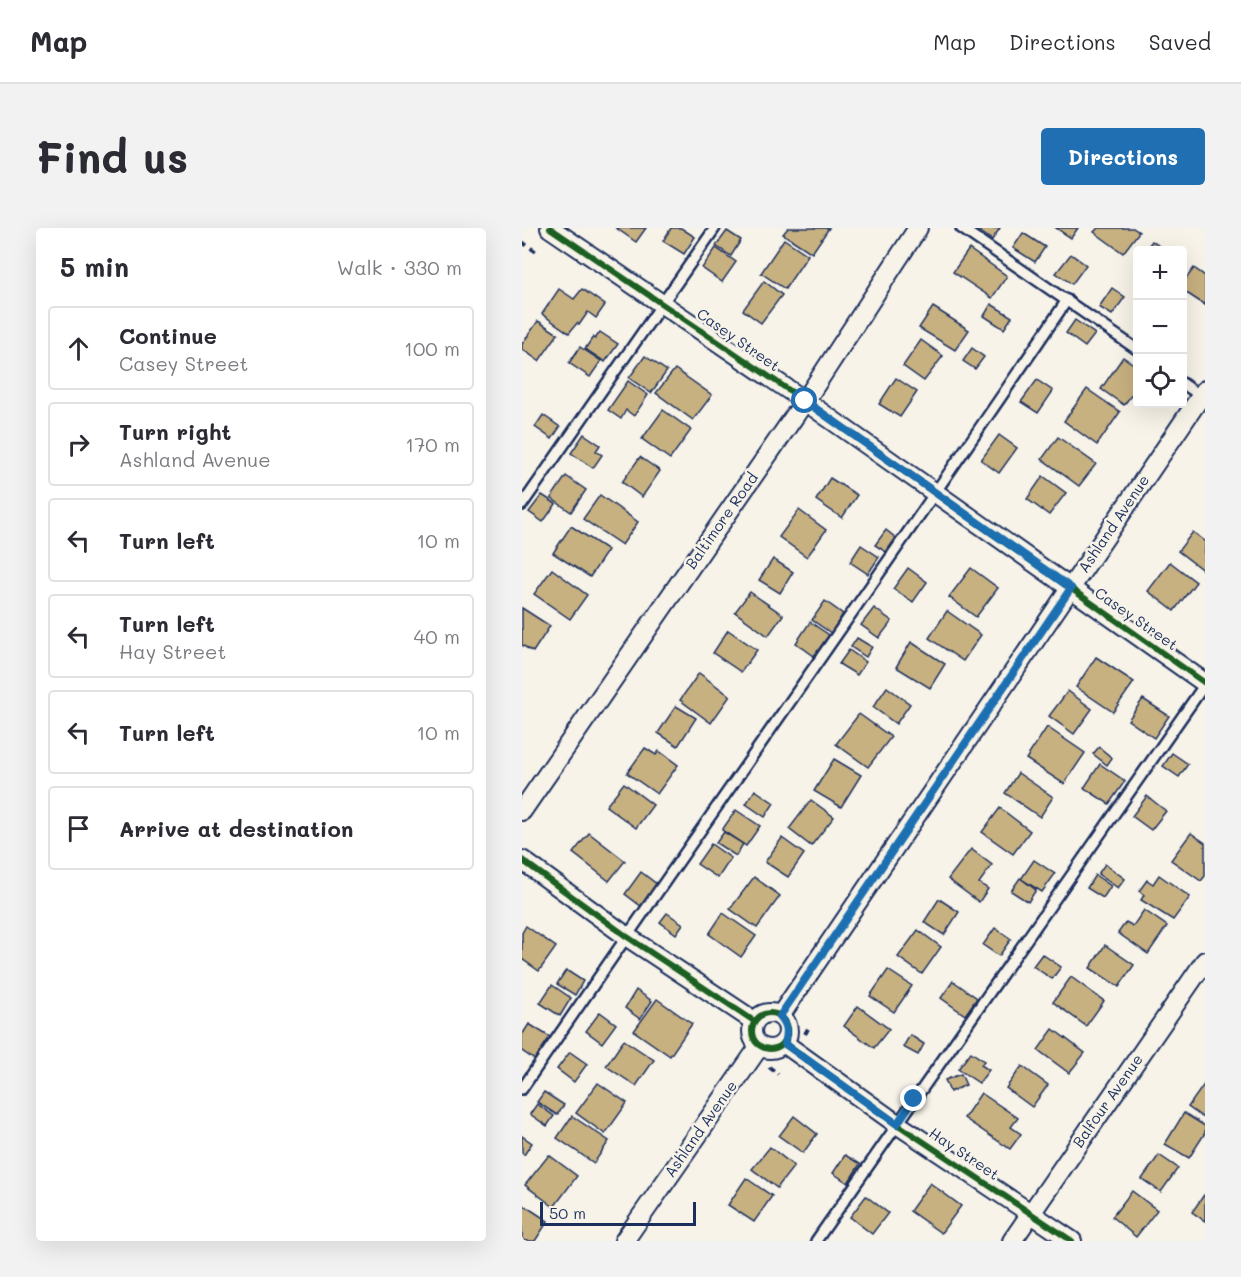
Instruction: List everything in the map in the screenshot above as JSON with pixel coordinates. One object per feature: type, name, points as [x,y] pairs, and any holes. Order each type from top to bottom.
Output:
[{"type":"street","name":"Casey Street","points":[[550,228],[805,401],[1205,683]]},
{"type":"street","name":"Baltimore Road","points":[[522,811],[805,401],[918,228]]},
{"type":"street","name":"Ashland Avenue","points":[[780,1016],[1203,393]]},
{"type":"street","points":[[522,860],[626,936],[753,1021]]},
{"type":"street","name":"Balfour Avenue","points":[[1012,1241],[1205,961]]},
{"type":"street","points":[[771,1013],[780,1016],[786,1023],[788,1033],[785,1044],[772,1050],[759,1047],[751,1035],[753,1021],[761,1015],[771,1013]]},
{"type":"street","name":"Hay Street","points":[[785,1044],[897,1124],[1072,1241]]},
{"type":"street","name":"Ashland Avenue","points":[[624,1241],[759,1047]]},
{"type":"lane","points":[[522,505],[715,228]]},
{"type":"lane","points":[[961,228],[1133,347]]},
{"type":"lane","points":[[522,1089],[626,936],[936,493],[1067,300]]},
{"type":"lane","points":[[1187,385],[1203,393]]},
{"type":"lane","points":[[816,1241],[1205,683]]},
{"type":"path","points":[[522,242],[538,253]]},
{"type":"path","points":[[803,1038],[809,1027]]},
{"type":"path","points":[[768,1066],[778,1074]]},
{"type":"building","points":[[616,228],[646,228],[636,242]]},
{"type":"building","points":[[671,228],[681,228],[695,237],[684,254],[663,241]]},
{"type":"building","points":[[788,228],[829,228],[812,253],[783,234]]},
{"type":"building","points":[[975,228],[1000,228],[992,240]]},
{"type":"building","points":[[1056,228],[1078,228],[1071,238]]},
{"type":"building","points":[[1098,228],[1133,228],[1139,232],[1123,253],[1094,232]]},
{"type":"building","points":[[727,231],[741,240],[731,256],[716,246]]},
{"type":"building","points":[[1023,233],[1045,247],[1035,262],[1013,248]]},
{"type":"building","points":[[784,239],[808,255],[785,289],[761,273]]},
{"type":"building","points":[[1152,241],[1159,246],[1148,246]]},
{"type":"building","points":[[716,248],[736,262],[722,282],[702,268]]},
{"type":"building","points":[[969,249],[1007,276],[992,298],[953,272]]},
{"type":"building","points":[[1071,254],[1086,265],[1072,284],[1056,273]]},
{"type":"building","points":[[1194,268],[1205,276],[1205,305],[1187,293],[1187,277]]},
{"type":"building","points":[[764,281],[782,295],[761,323],[743,310]]},
{"type":"building","points":[[1112,288],[1125,297],[1112,315],[1099,307]]},
{"type":"building","points":[[559,289],[574,299],[582,289],[605,305],[596,318],[588,312],[579,325],[577,323],[569,333],[542,314]]},
{"type":"building","points":[[991,304],[1012,317],[1004,329],[984,316]]},
{"type":"building","points":[[933,307],[969,330],[955,350],[919,328]]},
{"type":"building","points":[[1075,320],[1095,334],[1085,347],[1066,333]]},
{"type":"building","points":[[538,321],[558,334],[539,361],[522,349],[522,344]]},
{"type":"building","points":[[600,332],[618,344],[605,362],[585,349],[593,337],[595,339]]},
{"type":"building","points":[[921,340],[943,356],[924,381],[903,366]]},
{"type":"building","points":[[580,347],[601,361],[590,377],[569,363]]},
{"type":"building","points":[[972,348],[984,357],[975,369],[963,361]]},
{"type":"building","points":[[645,356],[667,371],[651,393],[629,378]]},
{"type":"building","points":[[1123,357],[1133,364],[1133,393],[1124,405],[1101,389]]},
{"type":"building","points":[[675,369],[712,395],[693,420],[656,393]]},
{"type":"building","points":[[896,378],[917,392],[900,417],[879,404]]},
{"type":"building","points":[[1037,380],[1053,391],[1038,413],[1021,402]]},
{"type":"building","points":[[628,381],[648,395],[634,416],[626,410],[621,419],[608,410]]},
{"type":"building","points":[[1087,389],[1120,412],[1097,445],[1064,421]]},
{"type":"building","points":[[663,410],[691,430],[670,459],[642,439]]},
{"type":"building","points":[[543,415],[560,427],[552,439],[535,427]]},
{"type":"building","points":[[584,434],[600,445],[596,451],[602,455],[593,468],[571,453]]},
{"type":"building","points":[[999,435],[1017,448],[999,473],[981,460]]},
{"type":"building","points":[[1058,437],[1096,464],[1079,486],[1042,459]]},
{"type":"building","points":[[640,457],[660,471],[642,497],[622,482]]},
{"type":"building","points":[[566,476],[586,490],[571,512],[551,498]]},
{"type":"building","points":[[1043,476],[1066,493],[1049,515],[1027,499]]},
{"type":"building","points":[[830,478],[857,495],[842,518],[816,500]]},
{"type":"building","points":[[542,495],[556,504],[543,522],[529,512]]},
{"type":"building","points":[[600,495],[638,522],[622,545],[583,519]]},
{"type":"building","points":[[799,510],[826,530],[807,557],[779,537]]},
{"type":"building","points":[[571,526],[608,550],[590,577],[553,553]]},
{"type":"building","points":[[886,530],[896,538],[886,552],[875,545]]},
{"type":"building","points":[[1193,532],[1205,541],[1204,571],[1178,551]]},
{"type":"building","points":[[861,545],[879,557],[868,574],[850,562]]},
{"type":"building","points":[[773,559],[793,572],[780,593],[759,580]]},
{"type":"building","points":[[1170,562],[1196,582],[1174,611],[1148,591]]},
{"type":"building","points":[[908,568],[927,582],[913,602],[893,589]]},
{"type":"building","points":[[971,568],[998,588],[976,617],[949,597]]},
{"type":"building","points":[[552,569],[587,595],[570,619],[534,594]]},
{"type":"building","points":[[750,592],[783,615],[768,636],[735,612]]},
{"type":"building","points":[[825,601],[843,614],[831,633],[812,620]]},
{"type":"building","points":[[522,608],[550,626],[533,652],[522,645]]},
{"type":"building","points":[[874,608],[892,621],[879,638],[861,625]]},
{"type":"building","points":[[947,611],[981,635],[963,661],[929,638]]},
{"type":"building","points":[[810,622],[829,635],[814,656],[796,643]]},
{"type":"building","points":[[728,630],[757,650],[741,672],[713,653]]},
{"type":"building","points":[[857,638],[872,647],[866,657],[851,647]]},
{"type":"building","points":[[911,642],[945,664],[930,688],[896,667]]},
{"type":"building","points":[[849,650],[866,662],[857,675],[839,664]]},
{"type":"building","points":[[1096,657],[1134,682],[1113,712],[1076,687]]},
{"type":"building","points":[[699,673],[730,696],[711,723],[680,700]]},
{"type":"building","points":[[887,687],[910,704],[896,724],[873,707]]},
{"type":"building","points":[[1068,691],[1092,709],[1074,734],[1049,716]]},
{"type":"building","points":[[1143,699],[1169,716],[1154,738],[1128,720]]},
{"type":"building","points":[[676,706],[696,718],[678,746],[658,733]]},
{"type":"building","points":[[859,714],[891,737],[868,767],[836,744]]},
{"type":"building","points":[[1047,727],[1085,753],[1064,784],[1026,759]]},
{"type":"building","points":[[1099,747],[1112,758],[1107,765],[1093,754]]},
{"type":"building","points":[[645,748],[656,755],[659,751],[678,765],[657,794],[627,773]]},
{"type":"building","points":[[1172,753],[1188,764],[1179,777],[1163,766]]},
{"type":"building","points":[[834,759],[861,775],[841,807],[814,791]]},
{"type":"building","points":[[1100,764],[1125,781],[1109,804],[1084,788]]},
{"type":"building","points":[[1018,773],[1053,797],[1040,817],[1005,793]]},
{"type":"building","points":[[624,783],[653,805],[636,828],[606,806]]},
{"type":"building","points":[[755,790],[774,803],[765,817],[746,804]]},
{"type":"building","points":[[1147,796],[1166,811],[1151,830],[1132,816]]},
{"type":"building","points":[[811,800],[834,817],[811,846],[789,829]]},
{"type":"building","points":[[1000,808],[1030,831],[1013,854],[982,832]]},
{"type":"building","points":[[736,810],[760,826],[746,846],[722,830]]},
{"type":"building","points":[[724,832],[743,844],[736,856],[716,843]]},
{"type":"building","points":[[589,833],[625,861],[609,881],[573,853]]},
{"type":"building","points":[[1191,833],[1205,843],[1205,876],[1201,881],[1171,860]]},
{"type":"building","points":[[782,838],[804,854],[788,877],[765,862]]},
{"type":"building","points":[[711,844],[731,858],[718,878],[697,864]]},
{"type":"building","points":[[971,849],[992,865],[979,883],[988,889],[979,902],[948,879]]},
{"type":"building","points":[[1034,860],[1055,874],[1042,892],[1021,879]]},
{"type":"building","points":[[1105,864],[1125,879],[1118,888],[1098,874]]},
{"type":"building","points":[[641,872],[658,885],[642,907],[625,894]]},
{"type":"building","points":[[1095,875],[1111,886],[1103,898],[1087,888]]},
{"type":"building","points":[[1159,875],[1190,897],[1173,920],[1141,900],[1144,895],[1139,891],[1147,880],[1153,884]]},
{"type":"building","points":[[754,877],[780,896],[757,928],[730,909]]},
{"type":"building","points":[[1020,878],[1036,890],[1028,902],[1011,891]]},
{"type":"building","points":[[939,899],[959,912],[944,935],[924,922]]},
{"type":"building","points":[[1144,910],[1167,926],[1148,954],[1118,933],[1126,922],[1133,926]]},
{"type":"building","points":[[667,913],[683,924],[676,934],[660,922]]},
{"type":"building","points":[[723,913],[756,936],[741,957],[709,934]]},
{"type":"building","points":[[526,926],[556,947],[539,971],[522,959],[522,933]]},
{"type":"building","points":[[995,928],[1011,939],[999,956],[983,945]]},
{"type":"building","points":[[918,930],[941,947],[922,974],[898,957]]},
{"type":"building","points":[[1105,945],[1134,965],[1119,987],[1090,968]]},
{"type":"building","points":[[1042,954],[1061,967],[1052,979],[1033,966]]},
{"type":"building","points":[[566,970],[583,981],[575,995],[557,984]]},
{"type":"building","points":[[888,970],[912,986],[894,1012],[870,996]]},
{"type":"building","points":[[1071,977],[1104,1001],[1086,1026],[1053,1002]]},
{"type":"building","points":[[953,981],[977,998],[965,1015],[941,998]]},
{"type":"building","points":[[552,985],[571,998],[560,1016],[540,1003]]},
{"type":"building","points":[[636,990],[652,1001],[640,1019],[625,1008]]},
{"type":"building","points":[[657,999],[692,1024],[670,1056],[634,1031]]},
{"type":"building","points":[[858,1006],[889,1029],[874,1048],[844,1026]]},
{"type":"building","points":[[600,1012],[616,1024],[602,1043],[586,1031]]},
{"type":"building","points":[[529,1024],[550,1037],[535,1060],[522,1051],[522,1035]]},
{"type":"building","points":[[1053,1029],[1085,1053],[1069,1073],[1038,1050]]},
{"type":"building","points":[[910,1035],[924,1044],[918,1055],[903,1047]]},
{"type":"building","points":[[624,1040],[654,1060],[636,1086],[606,1066]]},
{"type":"building","points":[[570,1052],[587,1064],[574,1082],[557,1069]]},
{"type":"building","points":[[971,1052],[984,1061],[981,1065],[989,1070],[979,1083],[958,1069]]},
{"type":"building","points":[[1022,1066],[1048,1085],[1032,1107],[1006,1088]]},
{"type":"building","points":[[961,1074],[966,1085],[950,1092],[945,1080]]},
{"type":"building","points":[[598,1083],[627,1103],[605,1134],[576,1113]]},
{"type":"building","points":[[1205,1083],[1205,1119],[1188,1107]]},
{"type":"building","points":[[544,1092],[564,1105],[557,1115],[537,1102]]},
{"type":"building","points":[[981,1093],[1018,1118],[1011,1127],[1021,1134],[1010,1149],[964,1118]]},
{"type":"building","points":[[537,1104],[554,1116],[547,1126],[530,1114]]},
{"type":"building","points":[[1184,1113],[1205,1126],[1205,1133],[1189,1158],[1165,1144]]},
{"type":"building","points":[[572,1116],[609,1141],[594,1163],[557,1138]]},
{"type":"building","points":[[794,1116],[817,1134],[803,1153],[779,1136]]},
{"type":"building","points":[[522,1136],[532,1143],[524,1155],[522,1153]]},
{"type":"building","points":[[770,1147],[794,1166],[777,1188],[752,1169]]},
{"type":"building","points":[[549,1155],[577,1176],[554,1207],[525,1185]]},
{"type":"building","points":[[845,1155],[860,1164],[848,1183],[833,1173]]},
{"type":"building","points":[[1159,1155],[1178,1168],[1161,1192],[1142,1179]]},
{"type":"building","points":[[746,1178],[772,1196],[754,1222],[728,1205]]},
{"type":"building","points":[[930,1183],[961,1206],[941,1233],[910,1211]]},
{"type":"building","points":[[1132,1191],[1157,1210],[1136,1237],[1112,1217]]},
{"type":"building","points":[[866,1196],[888,1213],[872,1234],[850,1217]]},
{"type":"building","points":[[1205,1196],[1205,1221],[1192,1212]]},
{"type":"building","points":[[522,1204],[548,1221],[535,1241],[522,1239]]},
{"type":"cycle path","points":[[550,228],[805,401],[1205,683]]},
{"type":"cycle path","points":[[522,860],[626,936],[754,1021]]},
{"type":"cycle path","points":[[770,1013],[783,1018],[788,1031],[783,1044],[770,1049],[757,1044],[752,1031],[757,1018],[770,1013]]},
{"type":"cycle path","points":[[785,1044],[897,1124],[1072,1241]]},
{"type":"route","points":[[805,401],[1071,588],[780,1016],[786,1023],[788,1033],[785,1044],[794,1048],[897,1124],[914,1099]]}]
